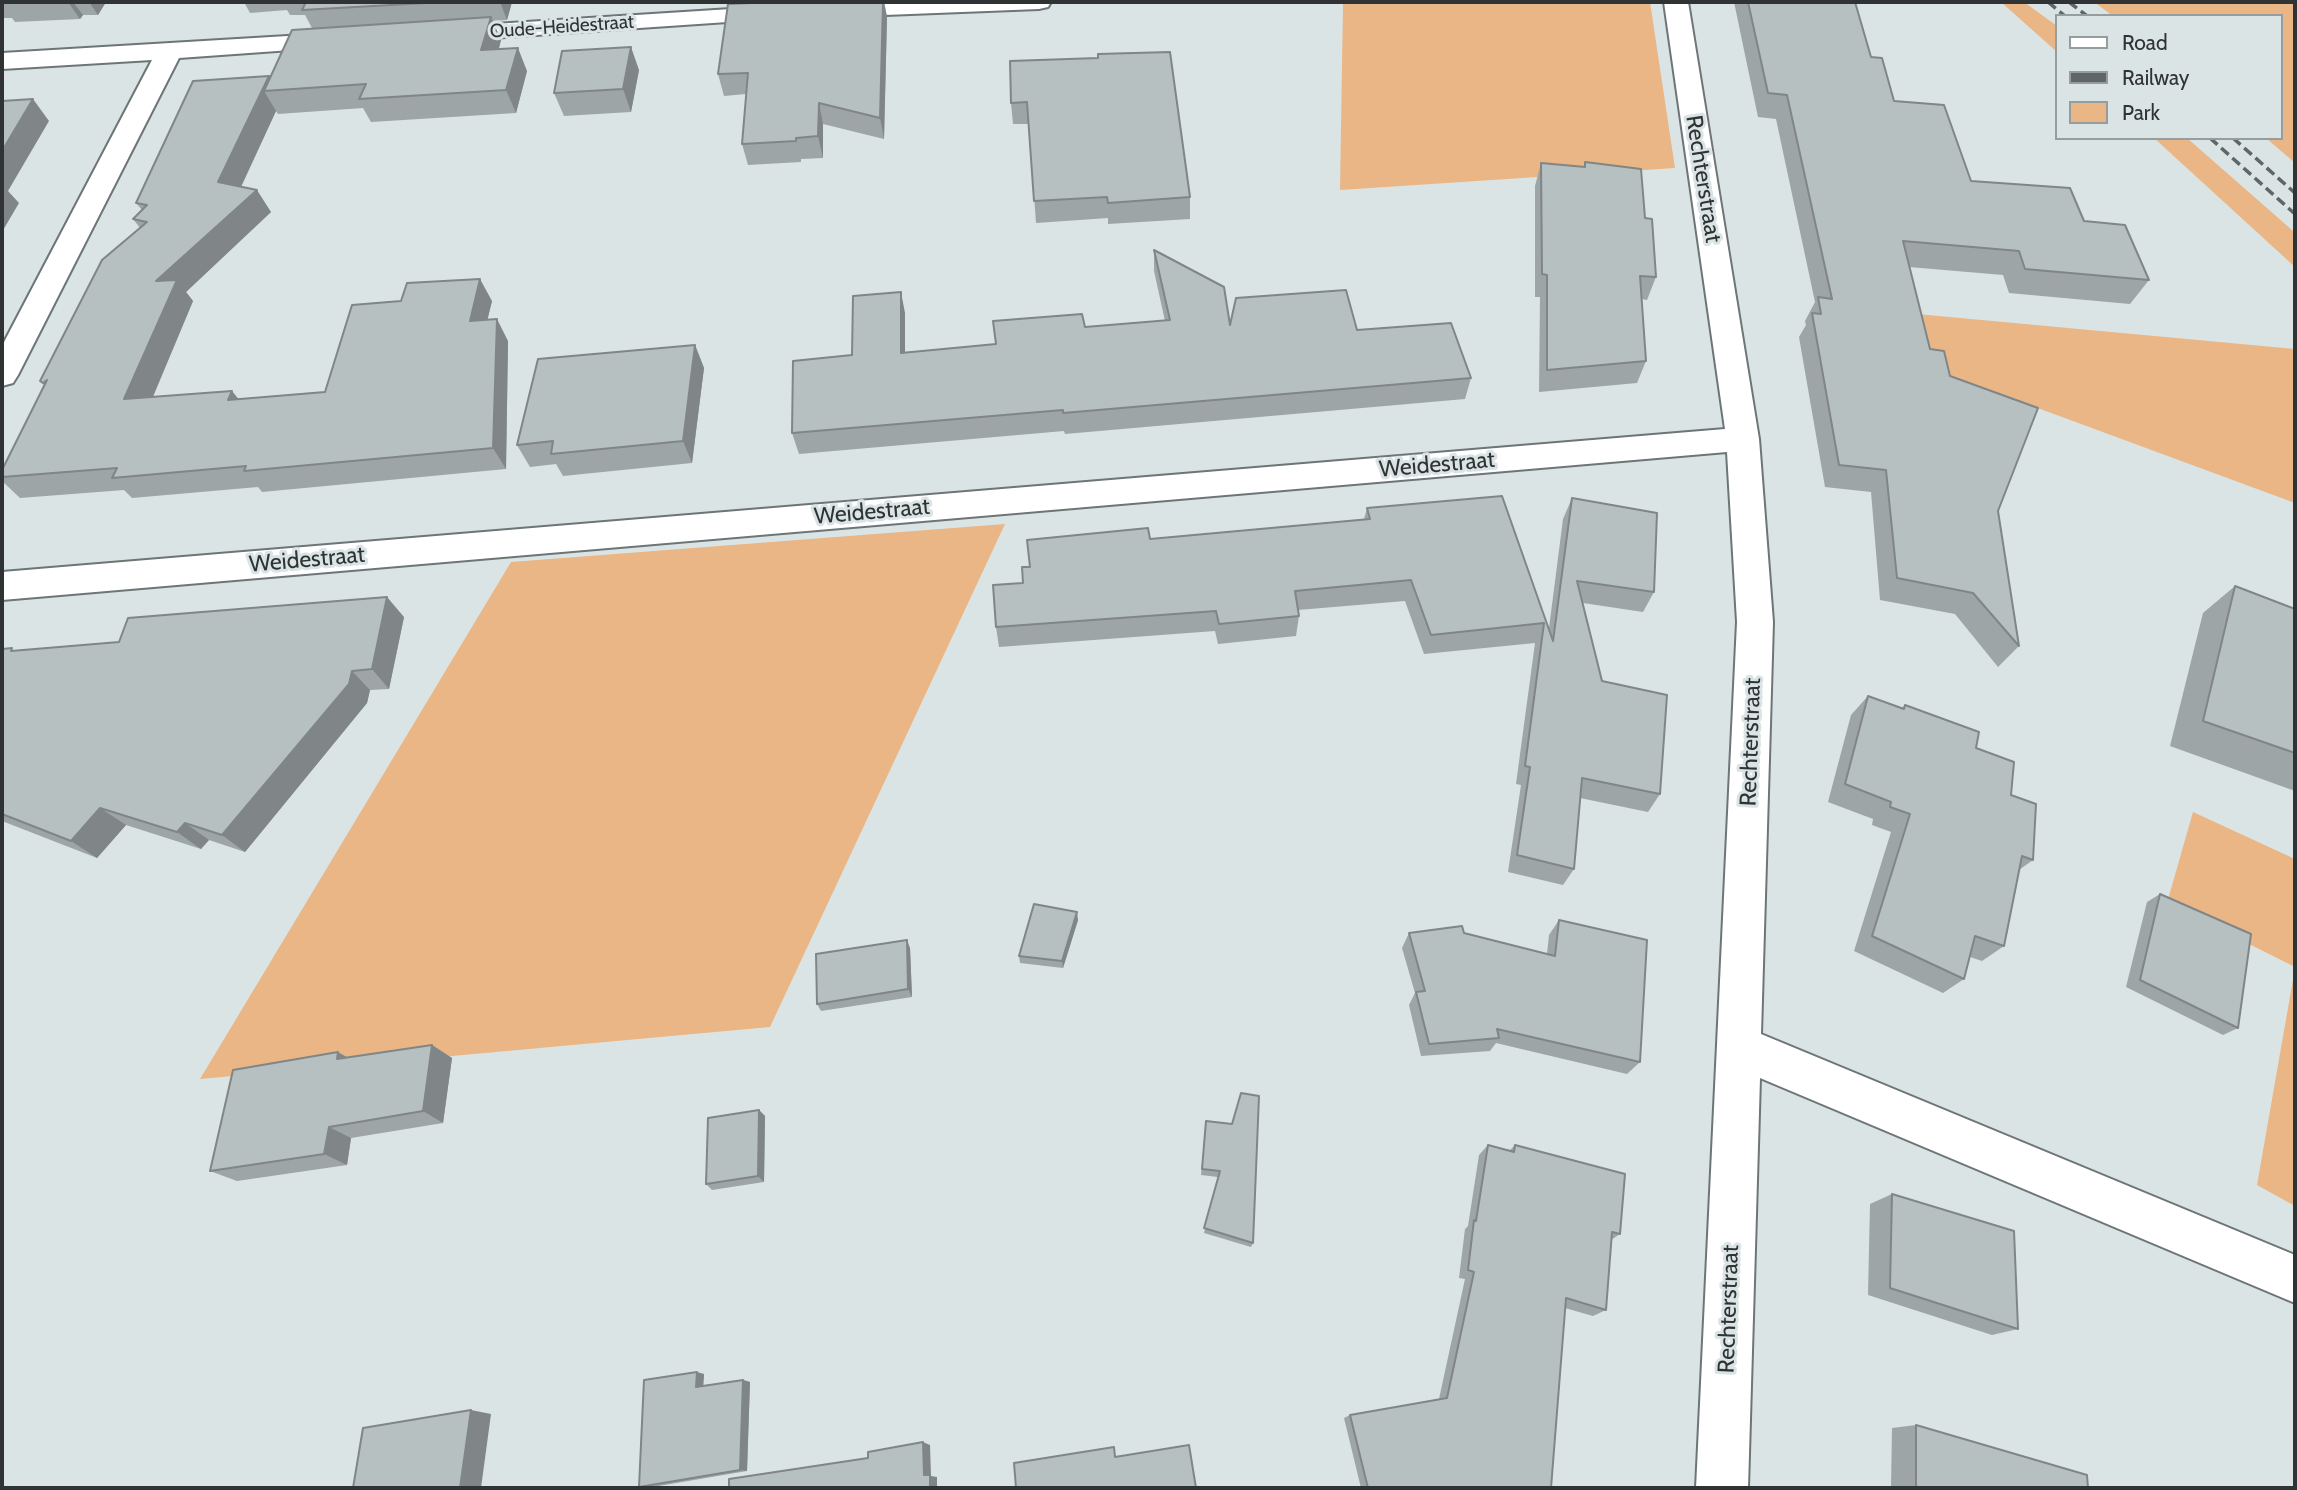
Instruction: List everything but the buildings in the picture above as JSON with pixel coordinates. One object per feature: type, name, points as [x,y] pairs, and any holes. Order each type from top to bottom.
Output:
[{"type":"street","name":"Oude-Heidestraat","points":[[417,36],[809,11],[1039,2]]},
{"type":"street","name":"Rechterstraat","points":[[1676,2],[1743,439],[1755,622],[1722,1488]]},
{"type":"street","points":[[2,61],[362,39]]},
{"type":"street","points":[[2,374],[169,52]]},
{"type":"street","name":"Weidestraat","points":[[2,586],[1743,439]]},
{"type":"street","points":[[1739,1047],[2295,1279]]},
{"type":"green space","points":[[1343,2],[1650,2],[1675,168],[1340,190]]},
{"type":"green space","points":[[2001,2],[2024,2],[2056,25],[2056,51]]},
{"type":"green space","points":[[2094,2],[2295,2],[2295,163],[2268,140],[2283,140],[2283,14],[2110,14]]},
{"type":"green space","points":[[2156,140],[2189,140],[2292,230],[2295,233],[2295,267]]},
{"type":"green space","points":[[1917,314],[2295,349],[2295,503],[1932,369]]},
{"type":"green space","points":[[1005,524],[770,1027],[200,1079],[511,562]]},
{"type":"green space","points":[[2193,812],[2295,859],[2295,967],[2167,903]]},
{"type":"green space","points":[[2295,968],[2295,1206],[2257,1185]]},
{"type":"railway","points":[[2048,2],[2063,14]]},
{"type":"railway","points":[[2069,2],[2084,14]]},
{"type":"railway","points":[[2212,140],[2295,214]]},
{"type":"railway","points":[[2235,140],[2295,193]]}]
